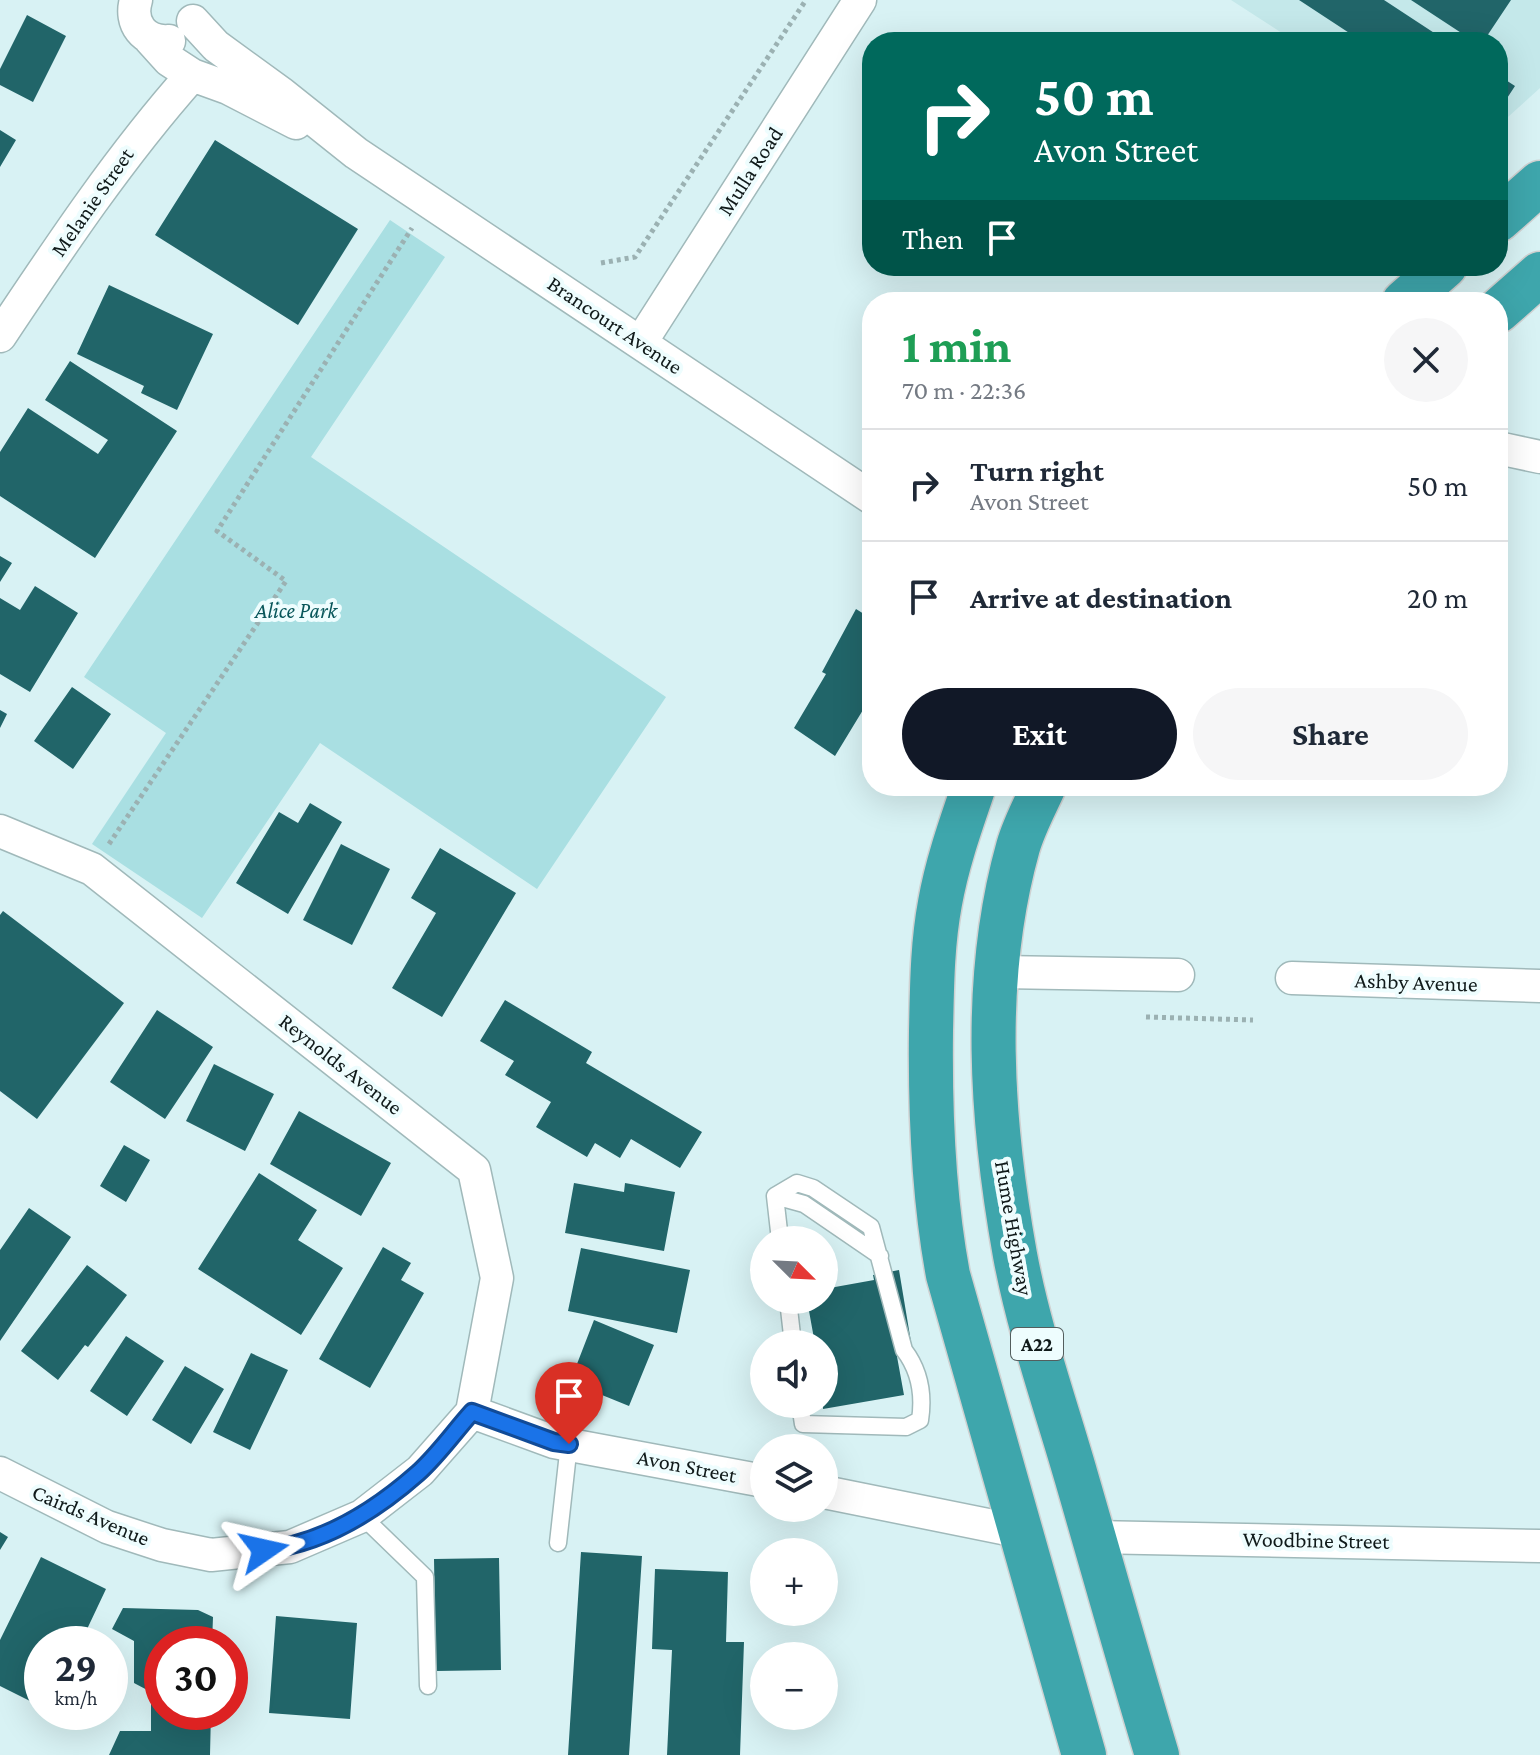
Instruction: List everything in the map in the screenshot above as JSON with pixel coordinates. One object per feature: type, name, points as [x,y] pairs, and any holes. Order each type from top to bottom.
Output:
[{"type":"highway","points":[[1508,211],[1540,183]]},
{"type":"highway","points":[[1508,302],[1540,274]]},
{"type":"highway","points":[[1415,292],[1434,276]]},
{"type":"highway","points":[[971,796],[940,901],[934,943],[930,1092],[939,1227],[948,1275],[1084,1755]]},
{"type":"highway","name":"Hume Highway","points":[[1040,796],[1019,845],[1002,921],[995,972],[993,1015],[999,1140],[1015,1256],[1044,1369],[1157,1755]]},
{"type":"street","name":"Mulla Road","points":[[641,342],[860,0]]},
{"type":"street","points":[[132,2],[134,21],[150,39],[171,41],[188,30],[192,10]]},
{"type":"street","name":"Brancourt Avenue","points":[[192,10],[216,46],[356,153],[862,491]]},
{"type":"street","name":"Brancourt Avenue","points":[[150,39],[169,60],[192,75],[228,88],[356,153]]},
{"type":"street","name":"Melanie Street","points":[[0,336],[82,214],[152,119],[192,75]]},
{"type":"street","points":[[1508,450],[1540,457]]},
{"type":"street","name":"Reynolds Avenue","points":[[0,831],[92,869],[474,1170],[497,1278],[472,1412]]},
{"type":"street","points":[[995,972],[1178,975]]},
{"type":"street","name":"Ashby Avenue","points":[[1292,978],[1540,986]]},
{"type":"street","name":"Avon Street","points":[[472,1412],[554,1442],[750,1478]]},
{"type":"street","name":"Cairds Avenue","points":[[0,1473],[107,1527],[162,1545],[211,1555],[290,1547],[362,1516],[420,1471],[472,1412]]},
{"type":"street","points":[[838,1495],[1022,1532]]},
{"type":"street","name":"Woodbine Street","points":[[1093,1537],[1540,1546]]},
{"type":"lane","points":[[778,1226],[775,1196],[797,1183],[813,1188],[871,1227],[904,1350],[916,1366],[923,1402],[920,1420],[906,1427],[803,1424],[802,1418]]},
{"type":"lane","points":[[558,1543],[569,1444]]},
{"type":"lane","points":[[362,1516],[425,1577],[428,1686]]},
{"type":"path","points":[[601,263],[635,257],[806,0]]},
{"type":"path","points":[[92,869],[286,581],[217,531],[430,201]]},
{"type":"path","points":[[1146,1017],[1253,1020]]},
{"type":"shaded area","points":[[1231,0],[1540,0],[1540,88],[1508,117],[1508,32],[1281,32]]},
{"type":"green space","name":"Alice Park","points":[[390,220],[445,257],[311,457],[666,697],[537,889],[320,743],[202,918],[92,844],[166,733],[84,677]]},
{"type":"building","points":[[1299,0],[1384,0],[1433,32],[1348,32]]},
{"type":"building","points":[[1411,0],[1511,0],[1490,32],[1460,32]]},
{"type":"building","points":[[27,15],[66,36],[33,102],[0,85],[0,69]]},
{"type":"building","points":[[1508,81],[1515,86],[1508,97]]},
{"type":"building","points":[[0,130],[16,140],[0,167]]},
{"type":"building","points":[[215,140],[358,229],[298,325],[155,235]]},
{"type":"building","points":[[109,285],[213,334],[177,410],[141,393],[144,386],[77,354]]},
{"type":"building","points":[[70,361],[177,431],[95,558],[0,496],[0,452],[28,408],[98,454],[108,440],[45,400]]},
{"type":"building","points":[[0,556],[12,563],[0,582]]},
{"type":"building","points":[[35,586],[78,613],[30,692],[0,674],[0,598],[20,610]]},
{"type":"building","points":[[856,609],[862,613],[862,712],[835,756],[794,728],[826,674],[822,672]]},
{"type":"building","points":[[72,687],[111,714],[73,769],[34,741]]},
{"type":"building","points":[[0,710],[7,714],[0,728]]},
{"type":"building","points":[[310,803],[342,822],[288,914],[236,883],[279,812],[298,823]]},
{"type":"building","points":[[341,844],[390,869],[352,945],[303,920]]},
{"type":"building","points":[[440,848],[516,893],[442,1017],[392,988],[436,913],[411,898]]},
{"type":"building","points":[[3,911],[124,1003],[37,1119],[0,1091],[0,915]]},
{"type":"building","points":[[505,1000],[592,1052],[586,1063],[702,1132],[680,1168],[631,1139],[620,1158],[595,1143],[587,1157],[536,1127],[551,1102],[505,1075],[514,1061],[480,1041]]},
{"type":"building","points":[[157,1010],[213,1047],[165,1119],[110,1082]]},
{"type":"building","points":[[214,1064],[274,1094],[245,1151],[186,1121]]},
{"type":"building","points":[[299,1111],[391,1163],[361,1216],[270,1164]]},
{"type":"building","points":[[124,1145],[150,1160],[126,1202],[100,1186]]},
{"type":"building","points":[[259,1173],[317,1210],[298,1240],[343,1268],[301,1335],[198,1269]]},
{"type":"building","points":[[574,1183],[624,1192],[625,1183],[675,1192],[664,1251],[565,1233]]},
{"type":"building","points":[[29,1208],[71,1237],[0,1341],[0,1250]]},
{"type":"building","points":[[383,1247],[411,1263],[401,1280],[424,1293],[370,1388],[319,1359]]},
{"type":"building","points":[[581,1248],[690,1270],[677,1333],[568,1311]]},
{"type":"building","points":[[87,1265],[127,1295],[88,1347],[85,1345],[58,1380],[21,1351]]},
{"type":"building","points":[[899,1270],[912,1348],[896,1351],[904,1395],[838,1406],[838,1330],[812,1330],[810,1314],[838,1314],[838,1286],[874,1280],[873,1275]]},
{"type":"building","points":[[594,1320],[654,1345],[629,1406],[570,1382]]},
{"type":"building","points":[[126,1336],[164,1361],[127,1416],[90,1391]]},
{"type":"building","points":[[251,1353],[288,1370],[250,1450],[213,1432]]},
{"type":"building","points":[[185,1366],[224,1389],[191,1444],[152,1420]]},
{"type":"building","points":[[0,1532],[8,1537],[0,1550]]},
{"type":"building","points":[[581,1552],[642,1556],[629,1755],[568,1755]]},
{"type":"building","points":[[41,1557],[106,1589],[89,1626],[24,1626],[24,1698],[0,1686],[0,1640]]},
{"type":"building","points":[[499,1558],[501,1670],[436,1671],[434,1559]]},
{"type":"building","points":[[655,1569],[728,1572],[726,1642],[744,1642],[740,1755],[667,1755],[672,1650],[652,1649]]},
{"type":"building","points":[[123,1608],[198,1610],[213,1617],[213,1626],[144,1626],[144,1688],[134,1683],[134,1641],[128,1638],[128,1626],[114,1626]]},
{"type":"building","points":[[276,1616],[357,1623],[350,1719],[269,1713]]},
{"type":"building","points":[[211,1730],[210,1755],[109,1755],[120,1731]]},
{"type":"route","points":[[264,1550],[290,1547],[362,1516],[420,1471],[472,1412],[554,1442],[569,1444]]}]
